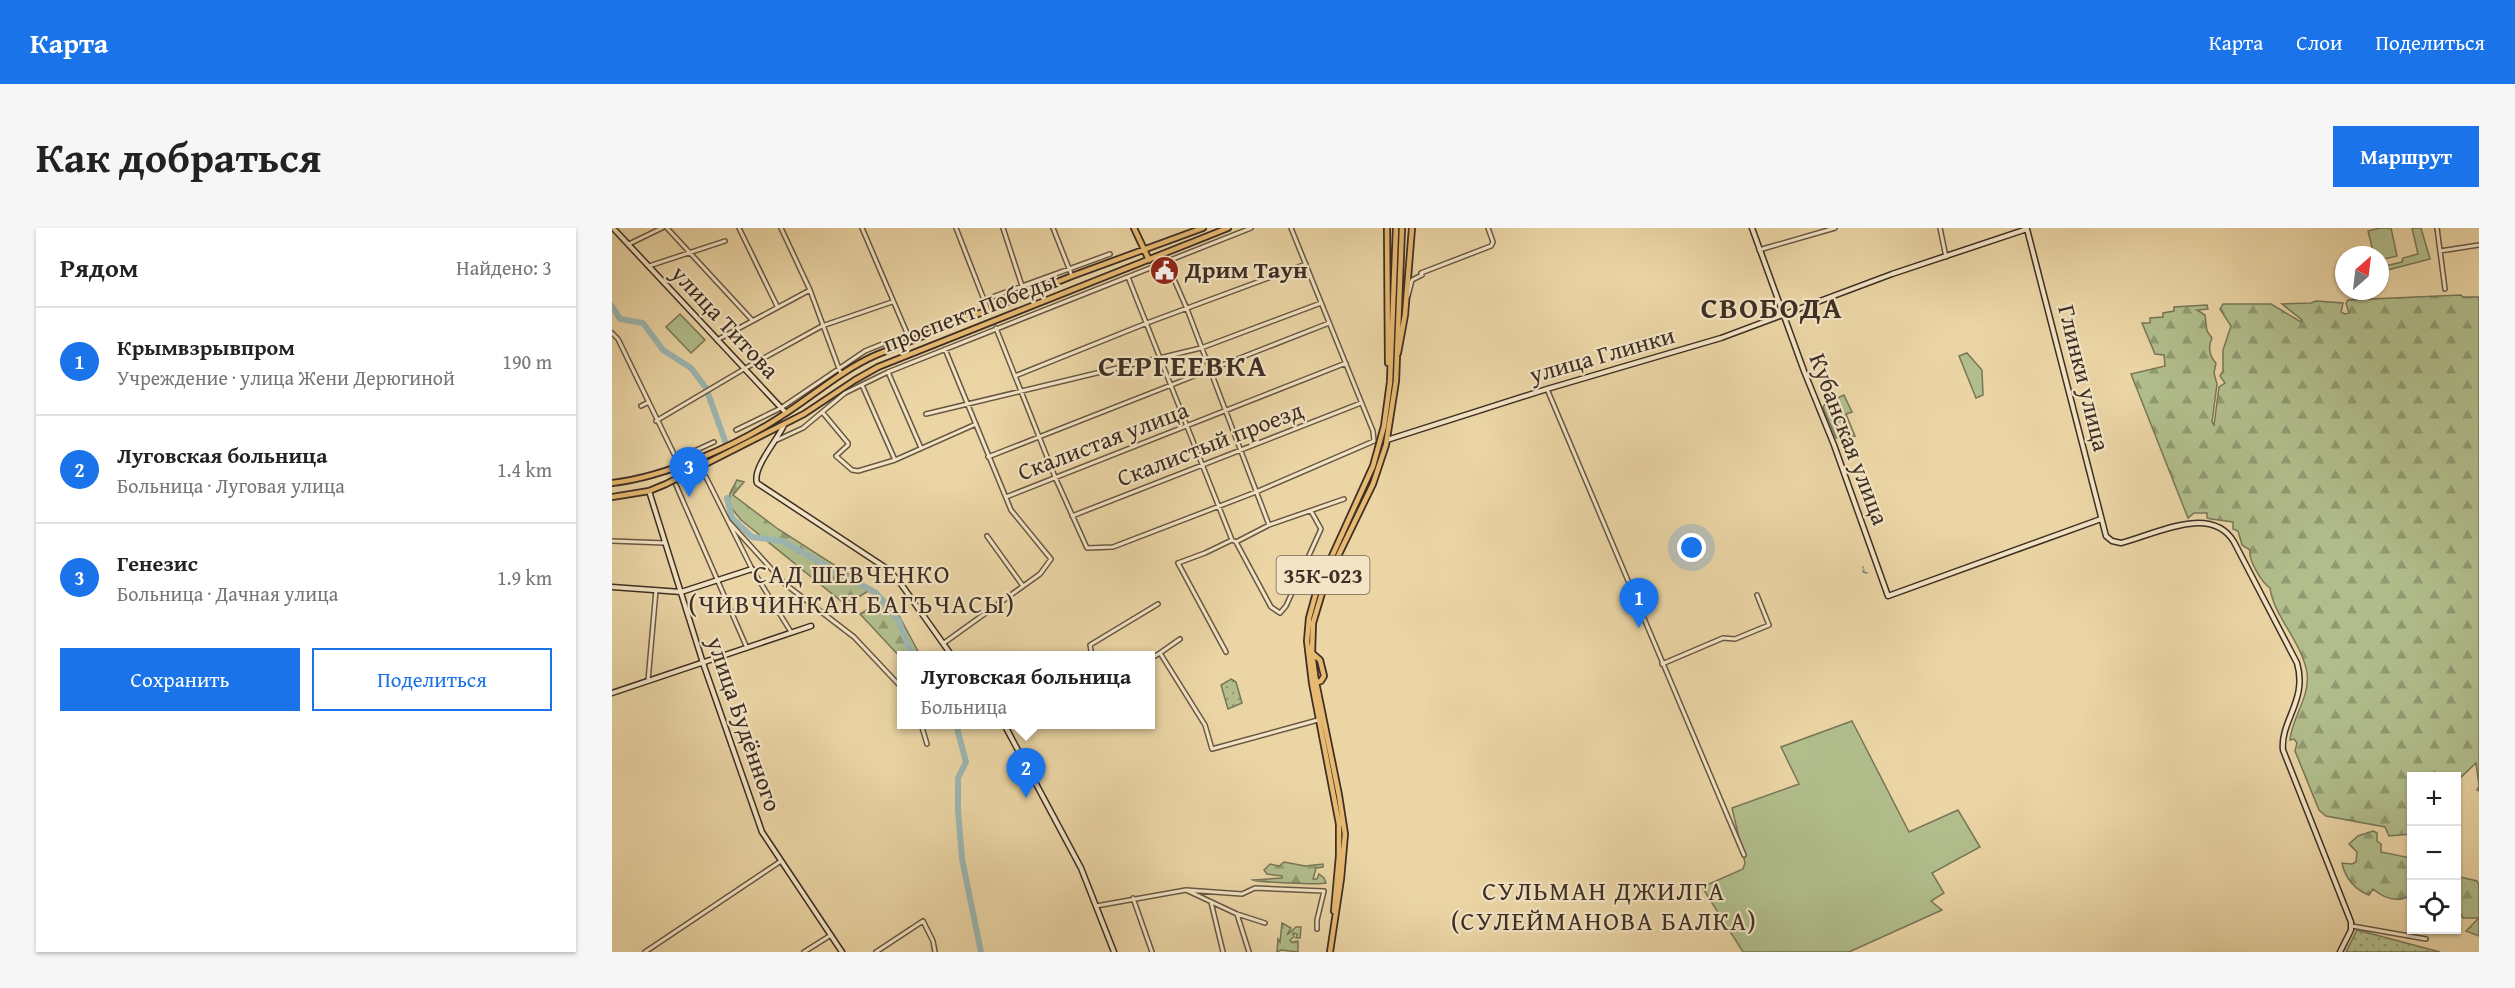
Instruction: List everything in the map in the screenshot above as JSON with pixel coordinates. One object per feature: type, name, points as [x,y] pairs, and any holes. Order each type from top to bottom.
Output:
[{"type":"main road","name":"улица Титова","points":[[614,228],[786,413]]},
{"type":"main road","points":[[1134,228],[1149,260]]},
{"type":"main road","name":"проспект Победы","points":[[612,483],[662,472],[720,448],[786,413],[861,361],[909,340],[1203,228]]},
{"type":"main road","name":"проспект Победы","points":[[649,490],[784,425],[810,411],[864,375],[925,348],[1228,228]]},
{"type":"main road","points":[[1387,228],[1390,374]]},
{"type":"main road","name":"35К-023","points":[[1333,929],[1340,824],[1307,641],[1309,618],[1322,577],[1378,453],[1384,426],[1390,374],[1396,228]]},
{"type":"main road","name":"35К-023","points":[[1330,952],[1345,834],[1339,795],[1314,683],[1313,623],[1319,598],[1373,484],[1387,440],[1396,381],[1402,228]]},
{"type":"main road","points":[[1397,355],[1401,344],[1406,306],[1412,228]]},
{"type":"main road","name":"Кубанская улица","points":[[1752,228],[1888,596],[2101,519]]},
{"type":"main road","name":"улица Глинки","points":[[1387,440],[1547,389],[1692,347],[2027,229]]},
{"type":"main road","name":"Глинки улица","points":[[2027,229],[2106,536],[2112,541],[2121,543],[2185,525],[2201,523],[2221,527],[2231,537],[2298,668],[2298,699],[2283,738],[2283,750],[2352,926]]},
{"type":"main road","points":[[920,336],[927,340],[925,348]]},
{"type":"main road","points":[[784,425],[777,440],[757,468],[755,478],[757,483],[889,570],[949,651]]},
{"type":"main road","points":[[769,432],[777,440]]},
{"type":"main road","points":[[612,496],[649,490]]},
{"type":"main road","name":"улица Будённого","points":[[649,490],[704,663],[762,832],[842,952]]},
{"type":"main road","points":[[612,587],[681,592],[752,569]]},
{"type":"main road","points":[[612,693],[810,626]]},
{"type":"main road","points":[[1007,729],[1081,868],[1114,952]]},
{"type":"main road","points":[[2340,952],[2352,926]]},
{"type":"street","points":[[629,244],[662,228]]},
{"type":"street","points":[[667,228],[752,320]]},
{"type":"street","points":[[739,228],[777,306]]},
{"type":"street","points":[[781,228],[810,290],[841,374]]},
{"type":"street","points":[[862,228],[909,340]]},
{"type":"street","points":[[956,228],[988,310]]},
{"type":"street","points":[[1003,228],[1026,295]]},
{"type":"street","points":[[1053,228],[1072,276]]},
{"type":"street","points":[[777,440],[796,432],[845,393],[888,372],[996,327],[1251,228]]},
{"type":"street","points":[[996,327],[1055,477],[1087,548],[1113,547],[1256,492],[1374,441],[1373,431],[1291,228]]},
{"type":"street","points":[[1406,306],[1412,280],[1422,275],[1421,273],[1491,246],[1493,242],[1488,228]]},
{"type":"street","points":[[1815,228],[1816,234]]},
{"type":"street","points":[[1759,250],[1835,228]]},
{"type":"street","points":[[1940,228],[1946,257]]},
{"type":"street","points":[[2437,228],[2445,289]]},
{"type":"street","points":[[1211,235],[1215,242]]},
{"type":"street","points":[[649,266],[725,241]]},
{"type":"street","points":[[2440,251],[2479,245]]},
{"type":"street","points":[[984,300],[1110,254]]},
{"type":"street","points":[[1166,261],[1187,309],[1269,525]]},
{"type":"street","points":[[1015,376],[1147,323],[1305,264]]},
{"type":"street","points":[[1128,277],[1234,541],[1271,607],[1280,613],[1286,606],[1321,529],[1311,511]]},
{"type":"street","points":[[717,340],[810,290]]},
{"type":"street","points":[[656,421],[822,326],[892,302]]},
{"type":"street","points":[[926,414],[1201,348],[1321,303]]},
{"type":"street","points":[[988,457],[1329,323]]},
{"type":"street","points":[[612,333],[618,339],[671,452],[679,458],[714,442]]},
{"type":"street","points":[[736,430],[781,408],[865,351],[907,334]]},
{"type":"street","points":[[944,643],[1043,571],[1051,559],[1011,510],[945,349]]},
{"type":"street","name":"Скалистая улица","points":[[1006,497],[1346,363]]},
{"type":"street","points":[[888,372],[921,448]]},
{"type":"street","points":[[862,385],[895,460]]},
{"type":"street","points":[[1547,389],[1662,664],[1694,732],[1744,855]]},
{"type":"street","points":[[641,406],[647,403]]},
{"type":"street","name":"Скалистый проезд","points":[[1072,516],[1361,403]]},
{"type":"street","points":[[822,412],[848,443],[836,456],[852,470],[858,471],[895,460],[976,424]]},
{"type":"street","points":[[706,477],[752,569],[791,632]]},
{"type":"street","points":[[676,485],[747,648]]},
{"type":"street","points":[[1226,652],[1179,563],[1269,525],[1344,499]]},
{"type":"street","points":[[728,521],[785,584],[854,637],[897,683]]},
{"type":"street","points":[[987,536],[1023,586]]},
{"type":"street","points":[[612,541],[665,543]]},
{"type":"street","points":[[648,681],[656,590]]},
{"type":"street","points":[[1662,664],[1724,638],[1735,639],[1769,625],[1757,595]]},
{"type":"street","points":[[1091,651],[1090,645],[1158,604]]},
{"type":"street","points":[[1155,656],[1180,639]]},
{"type":"street","points":[[1160,652],[1205,725],[1212,749],[1300,723],[1320,720]]},
{"type":"street","points":[[922,729],[927,744]]},
{"type":"street","points":[[645,952],[781,861]]},
{"type":"street","points":[[1096,906],[1186,890],[1242,894],[1255,888],[1324,891],[1317,929]]},
{"type":"street","points":[[1186,890],[1237,914],[1265,923]]},
{"type":"street","points":[[1133,898],[1152,952]]},
{"type":"street","points":[[1211,902],[1223,952]]},
{"type":"street","points":[[1237,914],[1249,952]]},
{"type":"street","points":[[876,952],[923,921],[933,941],[935,952]]},
{"type":"street","points":[[2352,926],[2426,939]]},
{"type":"street","points":[[804,952],[831,935]]},
{"type":"green space","points":[[2391,228],[2397,256],[2389,258],[2389,246],[2372,246],[2368,231]]},
{"type":"green space","points":[[2412,228],[2421,228],[2430,259],[2389,270],[2389,265],[2402,262],[2403,258],[2418,254]]},
{"type":"green space","points":[[2461,295],[2479,297],[2479,786],[2476,763],[2461,777],[2461,772],[2407,772],[2407,834],[2389,836],[2385,827],[2326,816],[2319,810],[2295,751],[2297,743],[2294,739],[2290,740],[2307,682],[2307,673],[2300,650],[2276,608],[2270,588],[2256,570],[2250,550],[2242,545],[2238,531],[2233,529],[2233,522],[2207,518],[2207,513],[2194,513],[2188,518],[2131,374],[2165,366],[2164,355],[2155,354],[2142,323],[2150,323],[2150,318],[2163,317],[2163,313],[2174,311],[2174,307],[2207,305],[2208,309],[2197,310],[2205,315],[2207,331],[2212,338],[2211,354],[2216,363],[2214,373],[2217,384],[2212,422],[2214,425],[2219,387],[2225,383],[2220,376],[2223,371],[2223,350],[2231,326],[2220,309],[2223,304],[2271,304],[2301,322],[2302,320],[2282,304],[2316,301],[2343,303],[2341,312],[2345,314],[2349,313],[2346,303],[2348,300],[2389,300],[2389,298]]},
{"type":"green space","points":[[680,314],[705,340],[691,353],[666,327]]},
{"type":"green space","points":[[1967,353],[1982,370],[1983,395],[1976,398],[1959,356]]},
{"type":"green space","points":[[1844,395],[1852,412],[1846,414],[1855,436],[1836,438],[1823,407],[1826,403]]},
{"type":"green space","points":[[737,480],[744,482],[733,495],[778,529],[878,593],[897,612],[918,651],[897,651],[897,654],[860,614],[879,603],[875,595],[868,591],[846,605],[741,520],[729,505],[730,493]]},
{"type":"green space","points":[[1231,679],[1236,682],[1242,703],[1228,709],[1221,685]]},
{"type":"green space","points":[[1852,721],[1909,832],[1958,810],[1980,847],[1932,873],[1944,893],[1931,901],[1942,910],[1849,952],[1743,952],[1702,887],[1743,869],[1745,863],[1732,808],[1799,784],[1781,747]]},
{"type":"green space","points":[[2373,831],[2377,833],[2381,852],[2407,857],[2407,897],[2392,899],[2373,889],[2369,895],[2355,887],[2348,878],[2342,863],[2356,862],[2357,852],[2349,844],[2358,836]]},
{"type":"green space","points":[[1284,862],[1305,866],[1323,864],[1323,867],[1316,868],[1313,879],[1317,879],[1319,874],[1326,883],[1253,880],[1282,878],[1282,876],[1267,874],[1264,870],[1270,864],[1279,866]]},
{"type":"green space","points":[[2461,877],[2477,881],[2479,885],[2479,918],[2463,918],[2461,915]]},
{"type":"green space","points":[[2479,918],[2479,936],[2466,931]]},
{"type":"green space","points":[[1282,923],[1291,928],[1287,935],[1296,927],[1301,927],[1300,938],[1296,938],[1297,934],[1293,933],[1294,937],[1290,940],[1291,942],[1298,941],[1298,952],[1281,950],[1277,952]]},
{"type":"green space","points":[[2357,930],[2440,952],[2346,952]]},
{"type":"waterway","points":[[612,306],[620,319],[643,323],[663,350],[691,368],[706,388],[725,441]]},
{"type":"waterway","points":[[727,498],[732,518],[752,537],[782,541],[876,593],[899,621],[911,651]]},
{"type":"waterway","points":[[1864,570],[1863,572],[1867,573]]},
{"type":"waterway","points":[[957,729],[966,762],[958,778],[962,859],[981,952]]},
{"type":"place","name":"Дрим Таун","points":[[1164,270]]},
{"type":"place","name":"Генезис","points":[[689,497]]},
{"type":"place","name":"Крымвзрывпром","points":[[1639,628]]},
{"type":"place","name":"Луговская больница","points":[[1026,798]]},
{"type":"district","name":"СВОБОДА","points":[[1772,308]]},
{"type":"district","name":"СЕРГЕЕВКА","points":[[1183,366]]},
{"type":"district","name":"САД ШЕВЧЕНКО (ЧИВЧИНКАН БАГЪЧАСЫ)","points":[[852,589]]},
{"type":"district","name":"СУЛЬМАН ДЖИЛГА (СУЛЕЙМАНОВА БАЛКА)","points":[[1604,906]]}]
